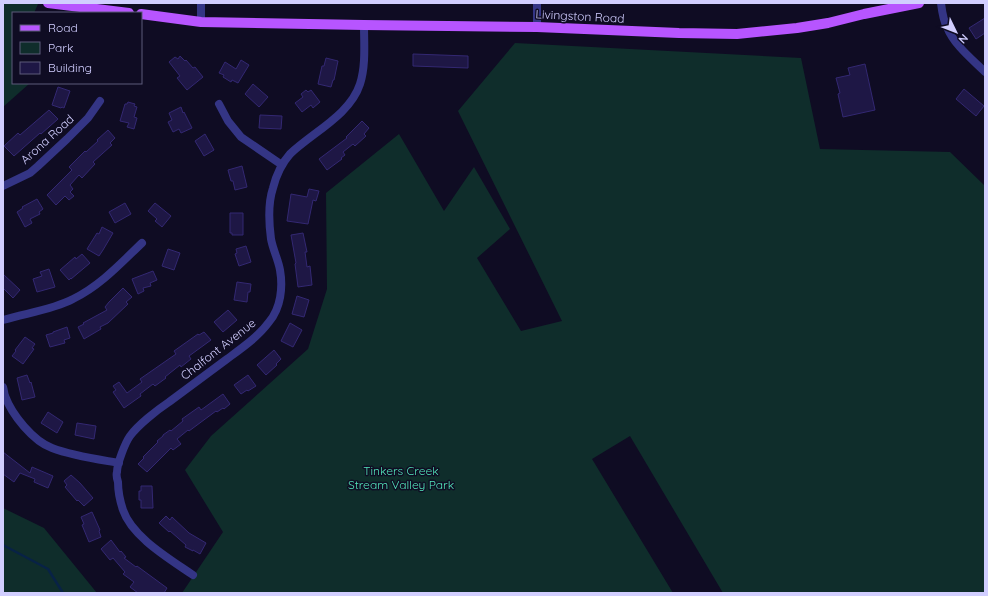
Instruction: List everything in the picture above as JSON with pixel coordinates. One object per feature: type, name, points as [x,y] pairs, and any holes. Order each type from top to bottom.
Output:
[{"type":"main road","points":[[48,3],[121,12]]},
{"type":"main road","name":"Livingston Road","points":[[142,14],[201,22],[537,27],[679,34],[737,34],[798,28],[828,23],[919,3]]},
{"type":"street","points":[[201,3],[201,22]]},
{"type":"street","points":[[537,3],[537,27]]},
{"type":"street","points":[[941,3],[943,16],[951,35],[985,72]]},
{"type":"street","name":"Chalfont Avenue","points":[[193,575],[140,536],[130,524],[123,510],[118,487],[117,472],[119,464],[130,436],[146,420],[242,347],[264,328],[275,313],[281,294],[281,281],[272,240],[270,203],[272,188],[282,166],[290,155],[343,111],[355,96],[364,70],[364,25]]},
{"type":"street","name":"Arona Road","points":[[3,186],[30,173],[38,166],[88,118],[100,101]]},
{"type":"street","points":[[219,104],[228,121],[241,137],[282,166]]},
{"type":"street","points":[[3,320],[73,299],[110,274],[142,243]]},
{"type":"street","points":[[3,387],[5,396],[17,417],[39,441],[51,448],[77,456],[119,464]]},
{"type":"green space","points":[[3,3],[38,4],[34,12],[12,12],[12,84],[29,84],[3,107]]},
{"type":"green space","name":"Tinkers Creek Stream Valley Park","points":[[515,43],[801,58],[820,149],[950,152],[985,186],[985,593],[723,593],[630,436],[592,459],[673,593],[182,593],[223,532],[185,470],[211,436],[308,349],[327,289],[326,193],[399,134],[444,211],[474,167],[510,229],[477,258],[521,331],[562,321],[458,111]]},
{"type":"green space","points":[[3,508],[44,528],[97,593],[3,593]]},
{"type":"building","points":[[985,18],[985,33],[976,39],[969,28]]},
{"type":"building","points":[[413,54],[468,56],[468,68],[413,66]]},
{"type":"building","points":[[180,56],[193,68],[195,67],[203,77],[187,90],[177,78],[180,76],[169,62],[175,57],[178,59]]},
{"type":"building","points":[[326,58],[338,61],[331,87],[318,84],[322,66],[324,66]]},
{"type":"building","points":[[241,60],[249,65],[238,83],[232,80],[231,82],[223,77],[224,75],[219,73],[225,62],[236,69]]},
{"type":"building","points":[[865,64],[875,110],[843,117],[838,94],[840,93],[836,78],[850,75],[848,68]]},
{"type":"building","points":[[253,84],[268,97],[259,107],[245,94]]},
{"type":"building","points":[[58,87],[70,91],[64,108],[52,105]]},
{"type":"building","points":[[964,89],[984,106],[976,116],[956,99]]},
{"type":"building","points":[[306,90],[308,92],[311,90],[320,102],[313,108],[311,105],[302,112],[295,103],[303,97],[301,94]]},
{"type":"building","points":[[128,102],[135,104],[134,106],[137,107],[134,117],[137,118],[134,129],[127,127],[129,123],[120,121],[125,104]]},
{"type":"building","points":[[181,107],[192,128],[181,133],[179,129],[173,132],[168,122],[172,120],[169,113]]},
{"type":"building","points":[[49,110],[58,119],[14,156],[4,146],[18,133],[20,135]]},
{"type":"building","points":[[260,115],[282,116],[281,129],[259,128]]},
{"type":"building","points":[[362,121],[369,128],[364,134],[366,136],[355,146],[353,144],[343,152],[345,155],[341,158],[342,159],[327,170],[319,159],[347,138],[346,137]]},
{"type":"building","points":[[108,130],[115,138],[110,143],[112,145],[93,162],[95,164],[82,178],[79,175],[70,185],[73,189],[70,192],[74,196],[69,200],[65,196],[56,205],[47,195],[72,170],[69,167]]},
{"type":"building","points":[[205,134],[214,150],[204,156],[195,141]]},
{"type":"building","points":[[242,166],[247,187],[235,190],[228,170]]},
{"type":"building","points":[[309,189],[319,191],[316,201],[313,200],[308,224],[287,221],[291,194],[307,197]]},
{"type":"building","points":[[37,199],[43,209],[39,212],[40,214],[30,219],[32,223],[25,227],[17,212],[23,208],[22,207]]},
{"type":"building","points":[[125,203],[131,214],[115,223],[109,212]]},
{"type":"building","points":[[155,203],[171,216],[162,227],[155,221],[157,219],[148,211]]},
{"type":"building","points":[[230,213],[243,213],[243,235],[232,235],[232,233],[230,233]]},
{"type":"building","points":[[102,227],[113,233],[99,256],[87,249],[97,233],[99,234]]},
{"type":"building","points":[[303,233],[307,252],[305,252],[307,267],[310,266],[312,285],[298,287],[296,263],[291,235]]},
{"type":"building","points":[[246,246],[251,262],[239,266],[235,254],[237,253],[236,249]]},
{"type":"building","points":[[168,249],[180,253],[174,270],[162,266]]},
{"type":"building","points":[[82,254],[90,263],[69,280],[60,270],[75,257],[76,259]]},
{"type":"building","points":[[49,269],[55,287],[37,292],[33,279],[42,276],[40,272]]},
{"type":"building","points":[[153,271],[157,280],[150,283],[151,286],[143,288],[144,291],[138,294],[132,279]]},
{"type":"building","points":[[3,274],[20,290],[13,298],[3,288]]},
{"type":"building","points":[[237,282],[251,284],[247,302],[234,300]]},
{"type":"building","points":[[123,288],[132,297],[126,302],[128,304],[108,323],[100,327],[101,329],[84,339],[78,327],[107,310],[105,307]]},
{"type":"building","points":[[297,296],[309,300],[304,317],[292,314]]},
{"type":"building","points":[[228,310],[237,320],[223,332],[214,322]]},
{"type":"building","points":[[290,323],[302,330],[293,347],[281,341]]},
{"type":"building","points":[[67,327],[70,338],[64,340],[65,343],[50,347],[46,335]]},
{"type":"building","points":[[204,332],[211,340],[189,356],[191,359],[181,367],[180,365],[155,386],[153,384],[140,394],[141,396],[124,408],[113,392],[116,390],[113,386],[119,382],[127,393],[142,382],[140,379],[176,354],[174,351],[198,334],[199,335]]},
{"type":"building","points":[[25,337],[35,344],[32,348],[34,349],[23,364],[12,356]]},
{"type":"building","points":[[274,350],[281,359],[266,375],[257,365]]},
{"type":"building","points":[[27,375],[30,383],[31,382],[35,397],[22,400],[17,378]]},
{"type":"building","points":[[248,375],[256,386],[241,394],[234,385]]},
{"type":"building","points":[[223,394],[230,404],[224,409],[223,408],[217,412],[216,411],[177,439],[181,444],[173,450],[171,448],[147,472],[138,464],[158,442],[157,441],[183,421],[182,419],[199,407],[201,410]]},
{"type":"building","points":[[48,412],[63,422],[57,433],[41,423]]},
{"type":"building","points":[[77,423],[96,426],[94,439],[75,435]]},
{"type":"building","points":[[3,452],[30,473],[32,467],[53,476],[48,488],[34,482],[35,479],[20,473],[14,482],[3,474]]},
{"type":"building","points":[[71,475],[93,498],[84,506],[78,500],[77,501],[65,487],[67,485],[64,481]]},
{"type":"building","points":[[141,486],[152,486],[153,508],[141,508],[139,491],[141,491]]},
{"type":"building","points":[[92,512],[100,530],[101,537],[89,542],[82,525],[84,524],[81,517]]},
{"type":"building","points":[[166,516],[170,520],[172,517],[189,533],[206,543],[200,554],[185,547],[186,545],[159,523]]},
{"type":"building","points":[[111,540],[126,557],[124,558],[167,588],[164,593],[138,593],[130,587],[134,582],[123,574],[125,572],[113,558],[110,560],[101,549]]},
{"type":"waterway","points":[[3,545],[48,569],[63,593]]}]
